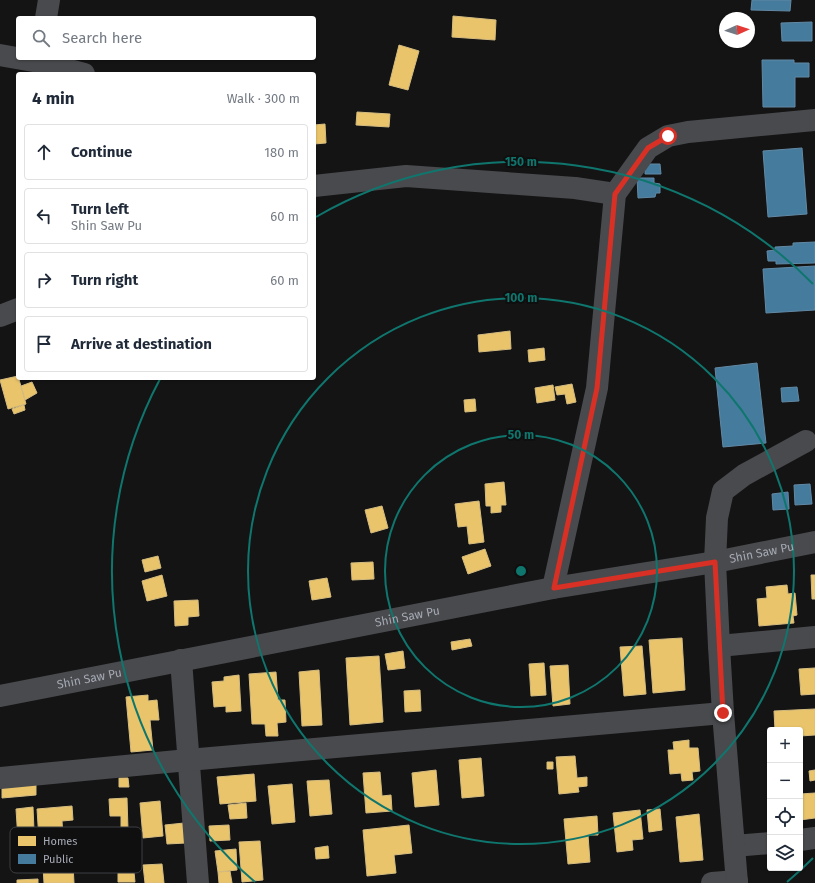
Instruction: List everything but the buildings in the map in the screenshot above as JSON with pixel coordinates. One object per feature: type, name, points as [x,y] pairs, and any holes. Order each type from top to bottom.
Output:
[{"type":"street","points":[[46,16],[49,0]]},
{"type":"street","points":[[0,55],[16,59]]},
{"type":"street","points":[[19,60],[74,72]]},
{"type":"street","points":[[554,588],[597,388],[615,194],[648,148],[668,136],[688,132],[815,120]]},
{"type":"street","points":[[316,186],[406,176],[575,188],[615,194]]},
{"type":"street","points":[[0,316],[16,310]]},
{"type":"street","points":[[712,883],[737,882],[719,646],[715,562],[717,518],[723,491],[744,475],[806,441]]},
{"type":"street","name":"Shin Saw Pu","points":[[0,696],[554,588],[715,562],[815,542]]},
{"type":"street","points":[[719,646],[815,637]]},
{"type":"street","points":[[181,660],[198,883]]},
{"type":"street","points":[[0,778],[723,713]]},
{"type":"street","points":[[803,840],[815,838]]},
{"type":"street","points":[[734,846],[767,842]]},
{"type":"route","points":[[668,136],[648,148],[615,194],[597,388],[554,588],[715,562],[723,713]]}]
